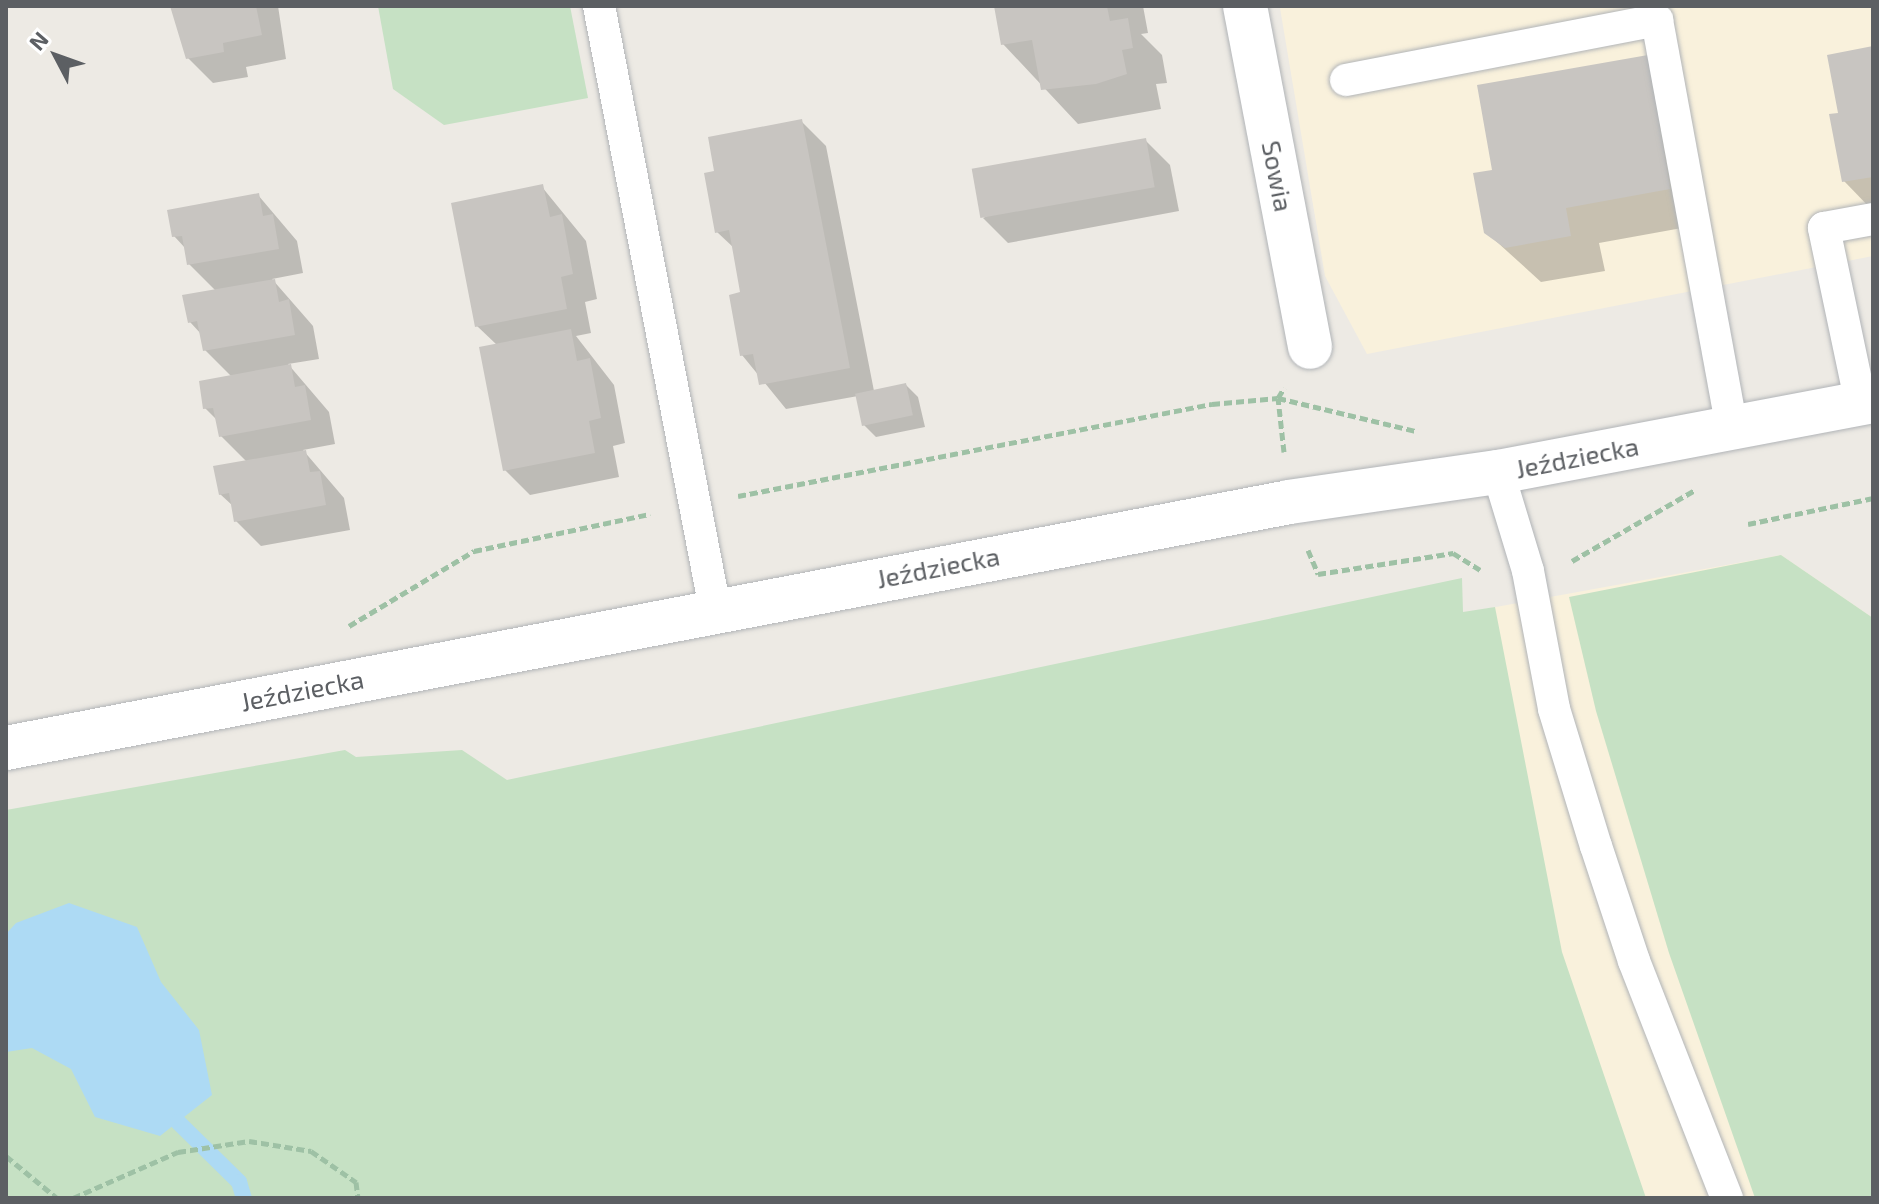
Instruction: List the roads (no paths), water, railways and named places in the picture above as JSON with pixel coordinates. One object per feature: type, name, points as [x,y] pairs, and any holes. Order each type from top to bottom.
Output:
[{"type":"street","name":"Sowia","points":[[1245,6],[1310,347]]},
{"type":"street","name":"Jeździecka","points":[[6,748],[715,609],[1289,502],[1498,472],[1867,403]]},
{"type":"lane","points":[[599,6],[715,609]]},
{"type":"lane","points":[[1346,80],[1657,20],[1732,427]]},
{"type":"lane","points":[[1867,403],[1824,228],[1873,219]]},
{"type":"lane","points":[[1498,472],[1528,571],[1554,709],[1596,846],[1634,961],[1727,1198]]},
{"type":"water","points":[[69,903],[137,927],[161,982],[199,1030],[212,1095],[160,1136],[95,1117],[71,1069],[32,1048],[6,1052],[6,934],[16,923]]},
{"type":"waterway","points":[[178,1122],[239,1182],[244,1198]]}]
